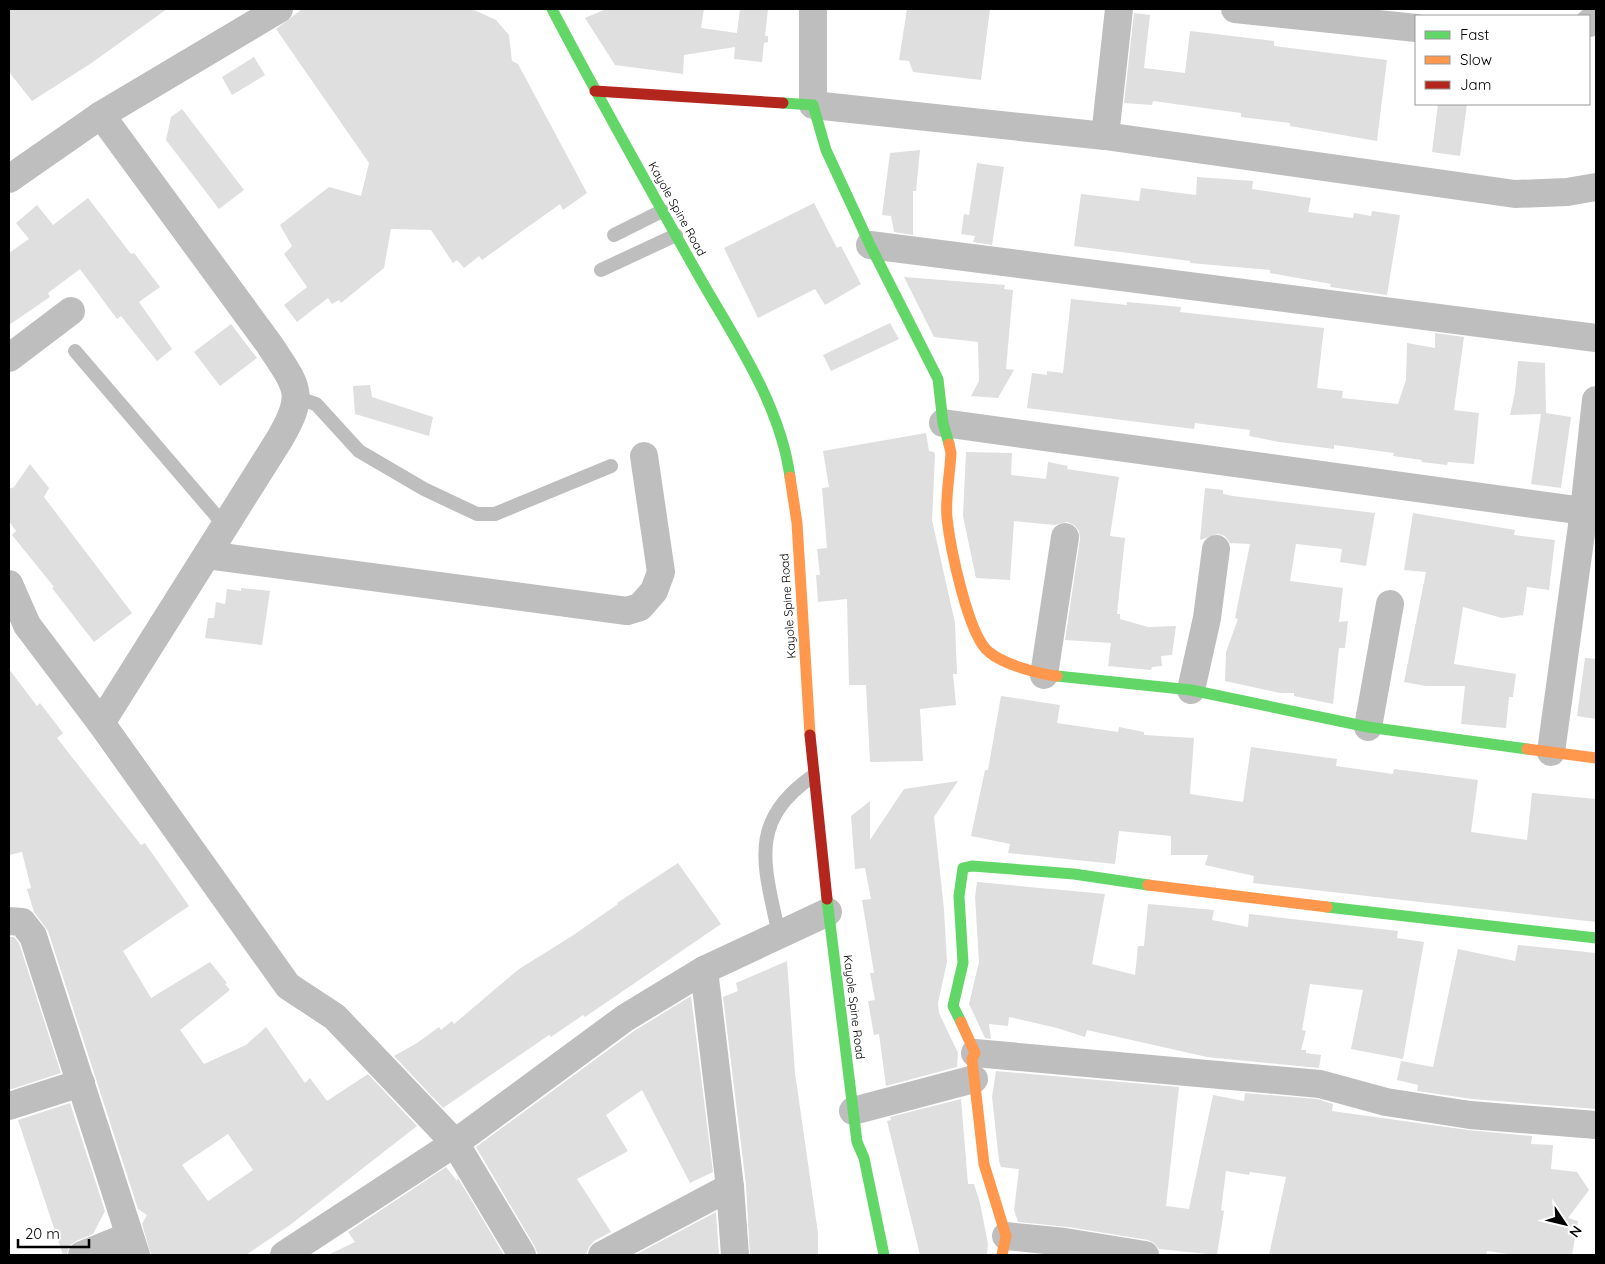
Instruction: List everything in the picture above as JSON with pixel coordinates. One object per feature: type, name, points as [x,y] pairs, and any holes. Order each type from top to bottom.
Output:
[{"type":"street","points":[[9,179],[101,114],[280,9]]},
{"type":"street","name":"Kayole Spine Road","points":[[552,9],[595,91],[747,361],[776,419],[788,461],[797,523],[813,776],[828,912],[857,1142],[864,1158],[884,1255]]},
{"type":"street","points":[[813,9],[813,105],[826,150],[870,245],[938,379],[943,423],[951,452],[947,517],[965,603],[976,636],[988,652],[1003,660],[1044,675],[1190,690],[1368,727],[1596,758]]},
{"type":"street","points":[[1105,136],[1119,9]]},
{"type":"street","points":[[1235,9],[1415,28]]},
{"type":"street","points":[[595,91],[813,105],[1105,136],[1515,194],[1567,192],[1596,187]]},
{"type":"street","points":[[101,114],[269,344],[292,378],[297,398],[292,419],[101,723]]},
{"type":"street","points":[[870,245],[1596,338]]},
{"type":"street","points":[[9,358],[72,311]]},
{"type":"street","points":[[1551,752],[1584,511],[1596,400]]},
{"type":"street","points":[[943,423],[1584,511]]},
{"type":"street","points":[[207,555],[627,612],[640,607],[654,591],[661,572],[644,456]]},
{"type":"street","points":[[1044,675],[1064,537]]},
{"type":"street","points":[[1190,690],[1207,618],[1216,549]]},
{"type":"street","points":[[9,584],[27,625],[101,723],[288,986],[335,1017],[455,1143],[522,1255]]},
{"type":"street","points":[[1368,727],[1390,604]]},
{"type":"street","points":[[1145,1255],[1065,1242],[1004,1246],[984,1164],[975,1066],[953,1006],[963,963],[959,896],[963,868],[972,866],[1074,874],[1229,896],[1596,938]]},
{"type":"street","points":[[284,1255],[319,1244],[625,1018],[704,970],[828,912]]},
{"type":"street","points":[[9,921],[22,922],[28,927],[33,936],[133,1246],[82,1255]]},
{"type":"street","points":[[704,970],[730,1187],[735,1255]]},
{"type":"street","points":[[853,1111],[975,1066],[1320,1084],[1386,1102],[1460,1113],[1596,1126]]},
{"type":"street","points":[[9,1106],[81,1083]]},
{"type":"street","points":[[602,1255],[730,1187]]},
{"type":"lane","points":[[614,235],[662,211]]},
{"type":"lane","points":[[601,270],[676,235]]},
{"type":"lane","points":[[75,351],[225,526]]},
{"type":"lane","points":[[297,398],[316,404],[359,452],[424,489],[476,514],[495,514],[611,466]]},
{"type":"lane","points":[[779,935],[765,867],[766,835],[776,810],[791,790],[813,776]]},
{"type":"building","points":[[9,9],[167,9],[90,64],[32,101],[9,72]]},
{"type":"building","points":[[302,9],[472,9],[496,20],[509,35],[512,61],[518,64],[587,193],[563,210],[560,204],[482,260],[479,256],[464,268],[457,260],[453,263],[431,230],[391,229],[384,268],[341,303],[339,300],[332,304],[328,298],[297,322],[284,305],[307,287],[284,254],[292,246],[280,225],[329,187],[361,196],[369,163],[276,29]]},
{"type":"building","points":[[606,9],[704,9],[701,28],[737,33],[740,9],[768,9],[765,36],[768,36],[768,42],[764,43],[762,62],[734,59],[735,47],[684,55],[683,74],[615,65],[585,18]]},
{"type":"building","points":[[907,9],[990,9],[981,80],[913,72],[909,61],[899,60]]},
{"type":"building","points":[[1134,13],[1150,15],[1144,68],[1185,73],[1190,31],[1274,41],[1274,46],[1387,60],[1377,141],[1290,126],[1290,123],[1241,117],[1241,113],[1153,101],[1152,105],[1124,103]]},
{"type":"building","points":[[254,57],[265,75],[232,95],[222,77]]},
{"type":"building","points":[[1438,105],[1467,105],[1460,156],[1432,152]]},
{"type":"building","points":[[182,109],[244,190],[219,209],[166,140],[171,117]]},
{"type":"building","points":[[920,150],[916,191],[913,191],[913,235],[894,232],[891,216],[882,215],[890,153]]},
{"type":"building","points":[[977,163],[1004,167],[992,245],[973,242],[975,236],[961,234],[964,214],[969,215]]},
{"type":"building","points":[[1197,177],[1253,181],[1252,189],[1311,198],[1308,212],[1353,218],[1354,213],[1371,216],[1372,211],[1400,215],[1387,295],[1330,287],[1331,284],[1270,273],[1270,270],[1190,263],[1190,261],[1074,246],[1081,194],[1139,201],[1141,188],[1196,195]]},
{"type":"building","points":[[88,198],[131,254],[134,253],[160,287],[139,302],[172,349],[157,361],[121,316],[117,319],[80,269],[48,293],[50,297],[9,325],[9,253],[29,239],[16,223],[37,205],[53,225]]},
{"type":"building","points":[[814,203],[837,248],[841,246],[861,284],[825,305],[815,289],[758,318],[724,248]]},
{"type":"building","points":[[904,277],[1005,285],[1004,289],[1013,290],[1006,369],[1014,370],[998,398],[971,396],[979,381],[978,342],[934,337]]},
{"type":"building","points":[[1071,299],[1127,305],[1127,302],[1181,307],[1180,312],[1324,328],[1317,388],[1343,391],[1342,398],[1398,404],[1406,380],[1407,343],[1435,348],[1435,333],[1464,337],[1454,410],[1479,413],[1474,464],[1448,462],[1447,465],[1393,456],[1394,453],[1334,445],[1334,449],[1279,442],[1249,436],[1250,430],[1195,423],[1194,429],[1027,408],[1032,373],[1047,375],[1047,371],[1063,373]]},
{"type":"building","points":[[890,323],[899,339],[831,371],[823,355]]},
{"type":"building","points":[[231,324],[257,358],[220,386],[194,352]]},
{"type":"building","points":[[1518,361],[1545,363],[1546,413],[1571,417],[1561,488],[1531,484],[1541,414],[1510,415],[1515,392]]},
{"type":"building","points":[[370,385],[372,397],[433,417],[429,436],[355,414],[353,386]]},
{"type":"building","points":[[926,433],[929,451],[934,452],[935,455],[932,520],[955,623],[957,674],[953,674],[956,705],[920,709],[923,761],[870,762],[866,685],[849,685],[847,599],[818,602],[816,575],[820,575],[817,549],[827,548],[822,488],[829,487],[823,451]]},
{"type":"building","points":[[966,452],[1012,453],[1011,475],[1046,479],[1048,462],[1068,466],[1067,469],[1119,477],[1110,536],[1125,538],[1117,614],[1120,614],[1120,619],[1148,627],[1176,626],[1172,655],[1161,656],[1162,666],[1152,667],[1151,670],[1108,666],[1111,643],[1065,640],[1080,539],[1079,531],[1074,525],[1067,522],[1055,525],[1014,521],[1010,580],[976,578],[963,516]]},
{"type":"building","points":[[30,464],[49,488],[44,497],[132,613],[94,642],[52,588],[54,587],[12,535],[16,531],[9,521],[9,489],[14,487]]},
{"type":"building","points":[[1205,488],[1223,490],[1223,494],[1233,496],[1375,513],[1366,566],[1340,562],[1342,549],[1296,544],[1290,581],[1343,588],[1339,622],[1348,621],[1345,648],[1339,648],[1333,704],[1294,696],[1294,693],[1280,693],[1225,681],[1226,652],[1238,619],[1235,618],[1250,544],[1230,543],[1225,536],[1218,534],[1200,540]]},
{"type":"building","points":[[1413,513],[1515,530],[1514,535],[1555,540],[1549,590],[1527,587],[1523,615],[1502,618],[1463,607],[1454,664],[1516,674],[1513,697],[1509,697],[1506,728],[1461,724],[1465,686],[1426,686],[1404,682],[1426,572],[1404,570]]},
{"type":"building","points":[[241,588],[270,591],[262,645],[205,638],[208,618],[214,618],[216,602],[225,604],[227,589],[241,591]]},
{"type":"building","points":[[1585,658],[1596,659],[1596,719],[1577,716]]},
{"type":"building","points":[[9,669],[37,706],[40,703],[63,733],[57,738],[141,845],[145,843],[189,906],[123,951],[151,998],[210,962],[227,983],[225,984],[230,990],[180,1030],[204,1064],[246,1045],[266,1027],[305,1083],[310,1078],[327,1101],[368,1074],[417,1126],[290,1225],[246,1255],[151,1255],[142,1224],[147,1215],[138,1209],[48,931],[34,912],[27,889],[31,888],[22,852],[9,855]],"holes":[[[228,1134],[253,1170],[208,1201],[182,1165]]]},
{"type":"building","points":[[1001,696],[1060,705],[1057,723],[1118,732],[1119,727],[1144,732],[1144,735],[1194,738],[1190,794],[1243,802],[1251,747],[1337,759],[1336,766],[1393,774],[1394,769],[1478,780],[1471,832],[1527,840],[1532,793],[1596,799],[1596,922],[1253,883],[1254,876],[1205,865],[1208,855],[1171,855],[1171,836],[1119,831],[1115,864],[1008,853],[1010,844],[971,836],[985,770],[988,770]]},
{"type":"building","points":[[958,781],[934,817],[944,909],[947,962],[938,1003],[939,1013],[958,1053],[957,1067],[886,1086],[879,1034],[874,1035],[868,1001],[875,1000],[870,973],[874,973],[862,900],[871,899],[865,868],[855,869],[851,816],[870,801],[870,840],[904,789]]},
{"type":"building","points":[[678,863],[721,924],[585,1017],[583,1015],[551,1037],[549,1035],[443,1108],[394,1056],[417,1043],[439,1027],[441,1030],[452,1021],[454,1024],[519,969],[572,936],[617,903]]},
{"type":"building","points":[[977,882],[1105,894],[1092,964],[1135,975],[1138,946],[1144,946],[1148,904],[1214,910],[1212,920],[1248,927],[1249,914],[1398,931],[1397,938],[1424,942],[1403,1059],[1351,1049],[1363,990],[1310,984],[1302,1030],[1306,1031],[1301,1050],[1306,1050],[1306,1053],[1321,1055],[1319,1068],[1207,1057],[1087,1030],[1085,1037],[1057,1028],[1009,1017],[1008,1026],[989,1024],[991,1039],[985,1038],[969,1004],[979,962],[975,897]]},
{"type":"building","points":[[9,937],[14,937],[19,943],[61,1073],[9,1090]]},
{"type":"building","points":[[1518,945],[1596,953],[1596,1109],[1472,1099],[1417,1091],[1418,1085],[1397,1080],[1401,1061],[1433,1067],[1458,949],[1515,961]]},
{"type":"building","points":[[787,961],[795,1073],[818,1233],[818,1255],[750,1255],[746,1185],[723,997],[738,991],[736,983]]},
{"type":"building","points":[[691,996],[713,1172],[690,1183],[642,1090],[606,1115],[628,1151],[577,1179],[611,1232],[594,1241],[586,1255],[538,1255],[476,1147],[634,1031]]},
{"type":"building","points":[[996,1071],[1179,1087],[1166,1206],[1189,1209],[1213,1095],[1244,1101],[1245,1093],[1317,1099],[1333,1104],[1332,1111],[1468,1130],[1532,1136],[1531,1144],[1553,1145],[1551,1169],[1577,1172],[1589,1190],[1568,1218],[1578,1221],[1572,1255],[1515,1255],[1487,1251],[1486,1255],[1269,1255],[1286,1177],[1250,1172],[1249,1175],[1226,1171],[1221,1210],[1224,1211],[1217,1255],[1159,1249],[1148,1240],[1068,1227],[1018,1222],[1014,1210],[1019,1169],[1001,1167],[999,1161],[992,1097]]},
{"type":"building","points":[[961,1099],[968,1184],[974,1184],[980,1203],[988,1244],[987,1255],[920,1255],[887,1121],[891,1120],[890,1117]]},
{"type":"building","points":[[70,1103],[105,1211],[93,1234],[76,1241],[69,1246],[67,1255],[63,1255],[18,1120]]},
{"type":"building","points":[[446,1167],[457,1181],[458,1178],[504,1255],[328,1255],[355,1242],[348,1232]]},
{"type":"building","points":[[716,1212],[719,1255],[635,1255]]},
{"type":"traffic: fast","points":[[552,9],[641,173],[753,370],[776,422],[785,449],[790,477]]},
{"type":"traffic: fast","points":[[783,103],[813,105],[826,150],[870,245],[938,379],[943,423],[949,444]]},
{"type":"traffic: fast","points":[[1057,676],[1191,690],[1368,727],[1527,749]]},
{"type":"traffic: fast","points":[[961,1022],[953,1006],[963,963],[959,896],[963,868],[972,866],[1074,874],[1148,885]]},
{"type":"traffic: fast","points":[[827,899],[857,1142],[864,1158],[884,1255]]},
{"type":"traffic: fast","points":[[1327,907],[1596,938]]},
{"type":"traffic: slow","points":[[949,444],[951,453],[947,518],[961,590],[974,628],[981,643],[989,652],[1003,661],[1021,668],[1057,676]]},
{"type":"traffic: slow","points":[[790,477],[797,523],[810,735]]},
{"type":"traffic: slow","points":[[1527,749],[1596,758]]},
{"type":"traffic: slow","points":[[1148,885],[1327,907]]},
{"type":"traffic: slow","points":[[961,1022],[975,1053],[972,1059],[984,1164],[1006,1236],[1002,1255]]},
{"type":"traffic: jam","points":[[595,91],[783,103]]},
{"type":"traffic: jam","points":[[810,735],[827,899]]}]
